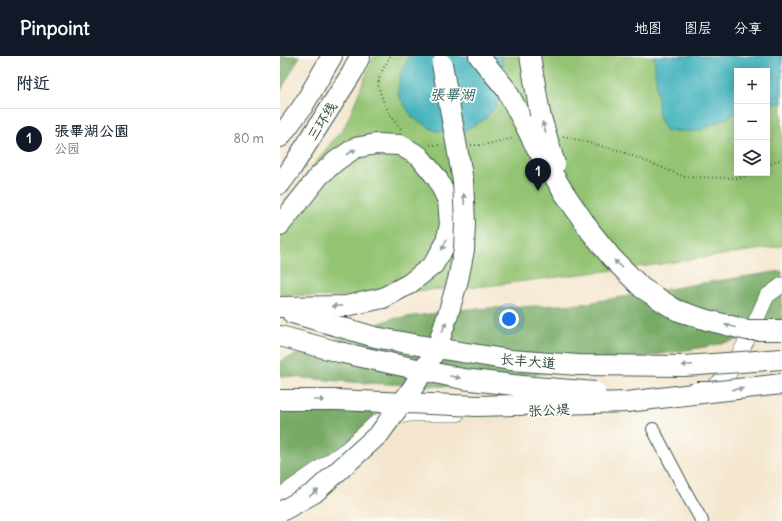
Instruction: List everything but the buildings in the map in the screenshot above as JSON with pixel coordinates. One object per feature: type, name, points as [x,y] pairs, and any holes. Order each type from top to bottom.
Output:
[{"type":"highway","name":"三环线","points":[[280,137],[303,106],[332,56]]},
{"type":"highway","name":"三环线","points":[[280,184],[352,74],[360,56]]},
{"type":"highway","points":[[280,512],[314,493],[380,433],[414,386],[436,348],[458,280],[464,250],[465,223],[463,181],[441,56]]},
{"type":"highway","points":[[479,56],[506,89],[535,145],[591,232],[612,258],[642,288],[676,310],[707,320],[747,330],[782,330]]},
{"type":"highway","points":[[530,56],[540,114],[564,191]]},
{"type":"highway","points":[[280,226],[320,175],[336,161],[355,148],[376,144],[400,146],[419,156],[437,178],[448,201],[450,225],[445,245],[433,265],[409,284],[383,298],[346,306],[280,308]]},
{"type":"highway","name":"长丰大道","points":[[280,308],[375,337],[510,360],[578,364],[684,366],[782,359]]},
{"type":"highway","name":"长丰大道","points":[[280,336],[339,352],[463,379],[522,386],[598,392],[710,392],[782,384]]},
{"type":"highway","points":[[280,400],[337,400],[477,406],[627,402],[710,392]]},
{"type":"street","name":"张公堤","points":[[280,496],[346,450],[377,422],[409,414],[444,414],[653,405],[700,399],[728,375],[748,338],[767,296],[782,285]]},
{"type":"street","points":[[653,429],[702,521]]},
{"type":"path","points":[[770,164],[782,159]]},
{"type":"green space","points":[[280,56],[300,56],[280,92]]},
{"type":"green space","points":[[374,56],[782,56],[782,246],[654,265],[485,286],[333,297],[280,294],[280,208],[346,124]]},
{"type":"green space","points":[[782,271],[782,330],[705,347],[457,387],[363,383],[280,376],[280,361],[391,319],[468,309],[581,304]]},
{"type":"green space","points":[[280,411],[377,412],[321,471],[280,489]]},
{"type":"water","name":"張畢湖","points":[[410,56],[502,56],[503,64],[497,105],[485,119],[461,133],[436,131],[413,118],[398,95],[400,76]]},
{"type":"water","points":[[654,56],[782,56],[782,103],[770,105],[770,68],[734,68],[734,114],[698,131],[666,131],[659,116]]},
{"type":"place","name":"張畢湖公園","points":[[538,191]]}]
